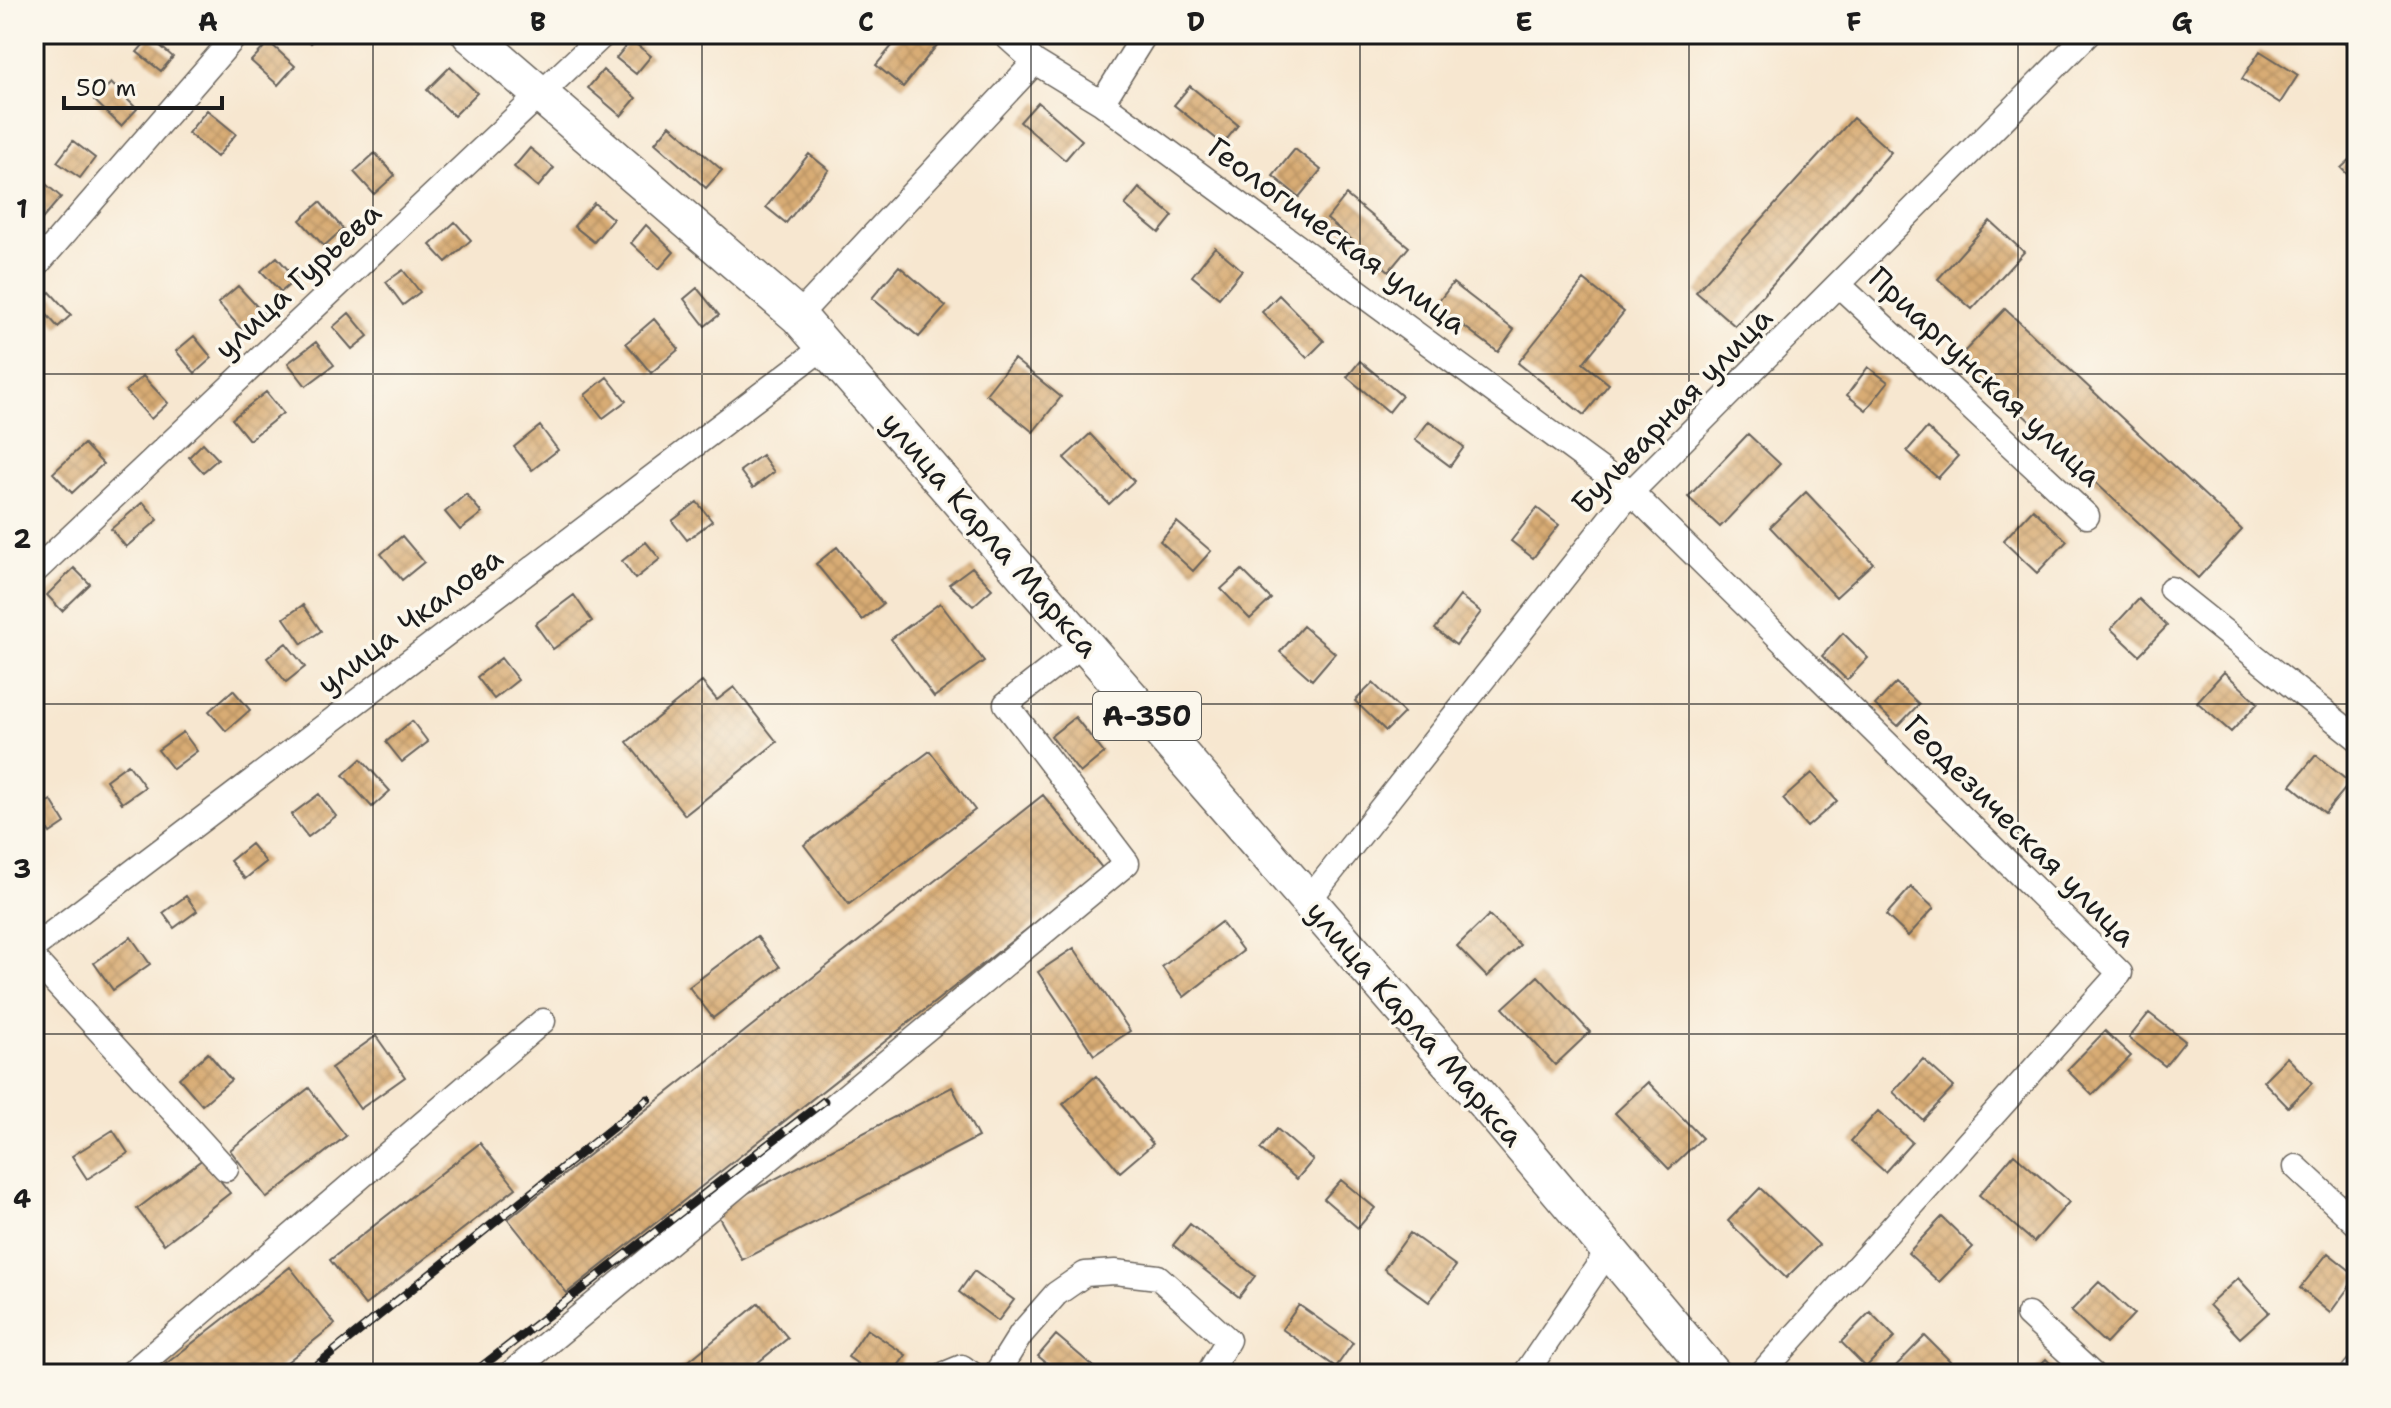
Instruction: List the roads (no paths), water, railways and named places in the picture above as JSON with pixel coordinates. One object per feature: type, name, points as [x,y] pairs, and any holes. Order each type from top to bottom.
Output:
[{"type":"highway","name":"улица Карла Маркса","points":[[470,34],[544,94],[798,316],[1308,901],[1713,1374]]},
{"type":"street","points":[[34,268],[237,34]]},
{"type":"street","name":"улица Гурьева","points":[[34,572],[544,94],[604,34]]},
{"type":"street","name":"Геологическая улица","points":[[1004,34],[1035,62],[1102,103],[1631,492]]},
{"type":"street","points":[[1102,103],[1145,34]]},
{"type":"street","name":"Бульварная улица","points":[[1308,901],[1631,492],[2088,34]]},
{"type":"street","points":[[2353,34],[2357,38]]},
{"type":"street","points":[[798,316],[1035,62]]},
{"type":"street","name":"Приаргунская улица","points":[[1839,285],[2087,516]]},
{"type":"street","name":"улица Чкалова","points":[[34,947],[825,346]]},
{"type":"street","name":"Геодезическая улица","points":[[1631,492],[2120,973],[1761,1374]]},
{"type":"street","points":[[2171,589],[2357,738]]},
{"type":"street","points":[[510,1374],[1127,863],[1006,704],[1084,643]]},
{"type":"street","points":[[34,959],[226,1169]]},
{"type":"street","points":[[130,1374],[543,1021]]},
{"type":"street","points":[[2296,1167],[2357,1224]]},
{"type":"street","points":[[1525,1374],[1609,1250]]},
{"type":"street","points":[[996,1374],[1021,1334],[1056,1294],[1085,1274],[1115,1272],[1158,1277],[1228,1340],[1208,1374]]},
{"type":"street","points":[[2028,1315],[2092,1374]]},
{"type":"street","points":[[2352,1374],[2357,1368]]},
{"type":"railway","points":[[306,1374],[648,1099]]},
{"type":"railway","points":[[472,1374],[824,1101]]}]
